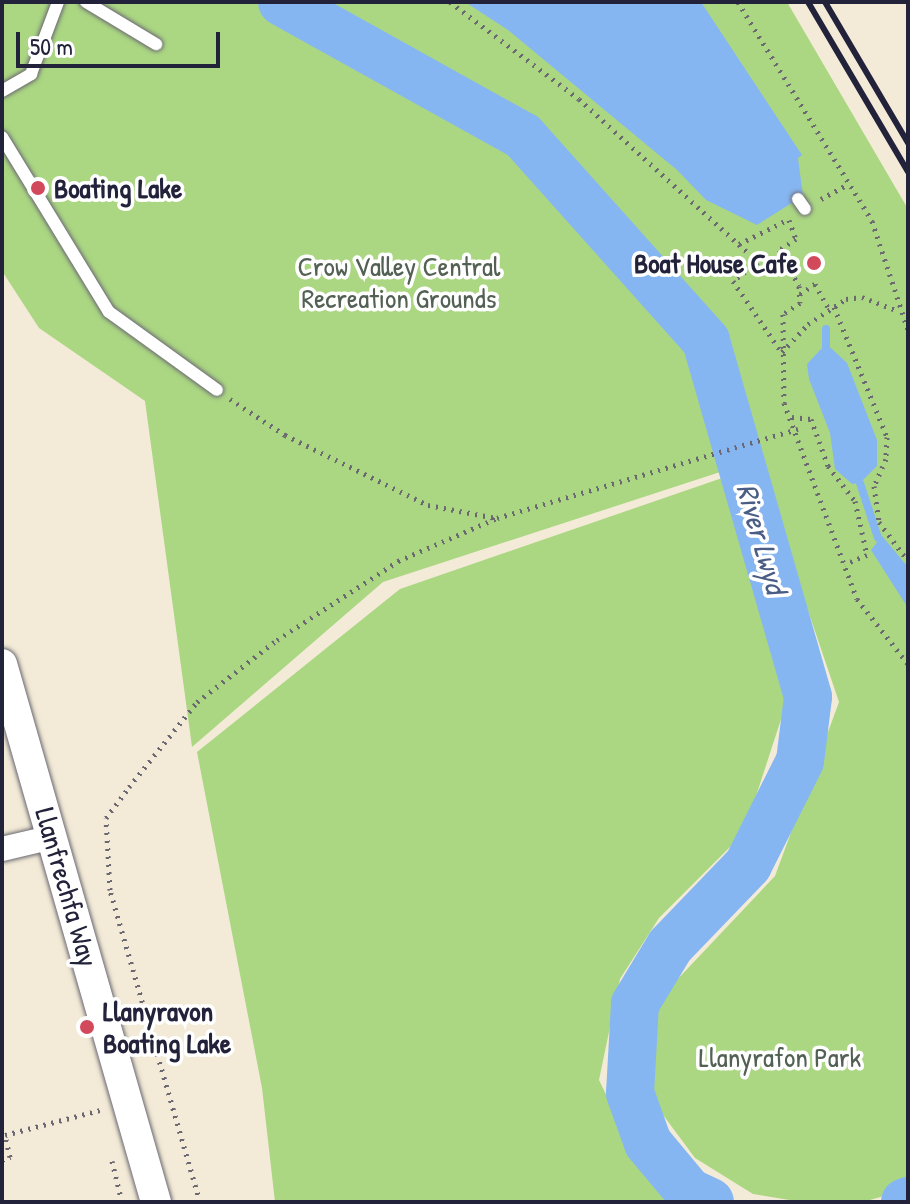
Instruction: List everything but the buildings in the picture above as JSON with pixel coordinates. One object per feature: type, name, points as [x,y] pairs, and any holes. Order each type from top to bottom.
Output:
[{"type":"street","name":"Llanfrechfa Way","points":[[2,664],[156,1202]]},
{"type":"street","points":[[2,849],[53,837]]},
{"type":"lane","points":[[2,91],[31,74],[58,2]]},
{"type":"lane","points":[[86,2],[156,44]]},
{"type":"lane","points":[[2,137],[109,312],[217,390]]},
{"type":"path","points":[[450,2],[579,99],[758,262],[733,281],[782,353]]},
{"type":"path","points":[[738,2],[872,221],[898,311],[908,330]]},
{"type":"path","points":[[788,219],[796,239],[779,250],[800,294],[800,303],[783,314],[784,403],[798,429],[857,599],[908,664]]},
{"type":"path","points":[[800,294],[815,284],[832,308],[887,437],[886,459],[874,486],[879,522],[908,561]]},
{"type":"path","points":[[782,353],[808,324],[832,308],[862,297],[898,311]]},
{"type":"path","points":[[217,390],[285,435],[428,505],[497,518]]},
{"type":"path","points":[[792,417],[811,419],[828,466],[855,501],[867,555],[845,564]]},
{"type":"path","points":[[200,1202],[110,890],[106,818],[197,702],[277,640],[398,561],[497,518],[798,429]]},
{"type":"path","points":[[2,1160],[10,1157],[5,1135],[100,1110]]},
{"type":"green space","name":"Crow Valley Central Recreation Grounds","points":[[2,2],[787,2],[908,209],[908,1189],[863,1202],[802,1202],[753,1194],[695,1158],[649,1096],[656,1002],[775,876],[839,702],[757,460],[383,582],[192,747],[145,401],[39,328],[2,271]]},
{"type":"green space","points":[[725,477],[786,704],[744,833],[659,918],[620,979],[599,1080],[639,1162],[675,1202],[275,1202],[262,1088],[197,752],[400,589]]},
{"type":"water","points":[[465,2],[701,2],[802,155],[798,158],[803,196],[757,225],[706,200],[677,170],[508,30]]},
{"type":"water","points":[[831,348],[847,363],[877,440],[877,466],[860,483],[852,484],[835,469],[830,433],[809,379],[807,364],[821,349]]},
{"type":"water","points":[[882,536],[908,567],[908,608],[871,550]]},
{"type":"waterway","name":"River Lwyd","points":[[282,2],[523,136],[706,341],[808,697],[800,761],[748,865],[670,946],[635,1004],[630,1093],[648,1143],[689,1192],[710,1202]]},
{"type":"waterway","points":[[826,329],[826,348]]},
{"type":"waterway","points":[[860,483],[878,538]]},
{"type":"railway","points":[[808,2],[908,172]]},
{"type":"railway","points":[[825,2],[908,143]]},
{"type":"place","name":"Boating Lake","points":[[38,188]]},
{"type":"place","name":"Boat House Cafe","points":[[814,263]]},
{"type":"place","name":"Llanyravon Boating Lake","points":[[87,1027]]},
{"type":"park label","name":"Llanyrafon Park","points":[[780,1057]]}]
